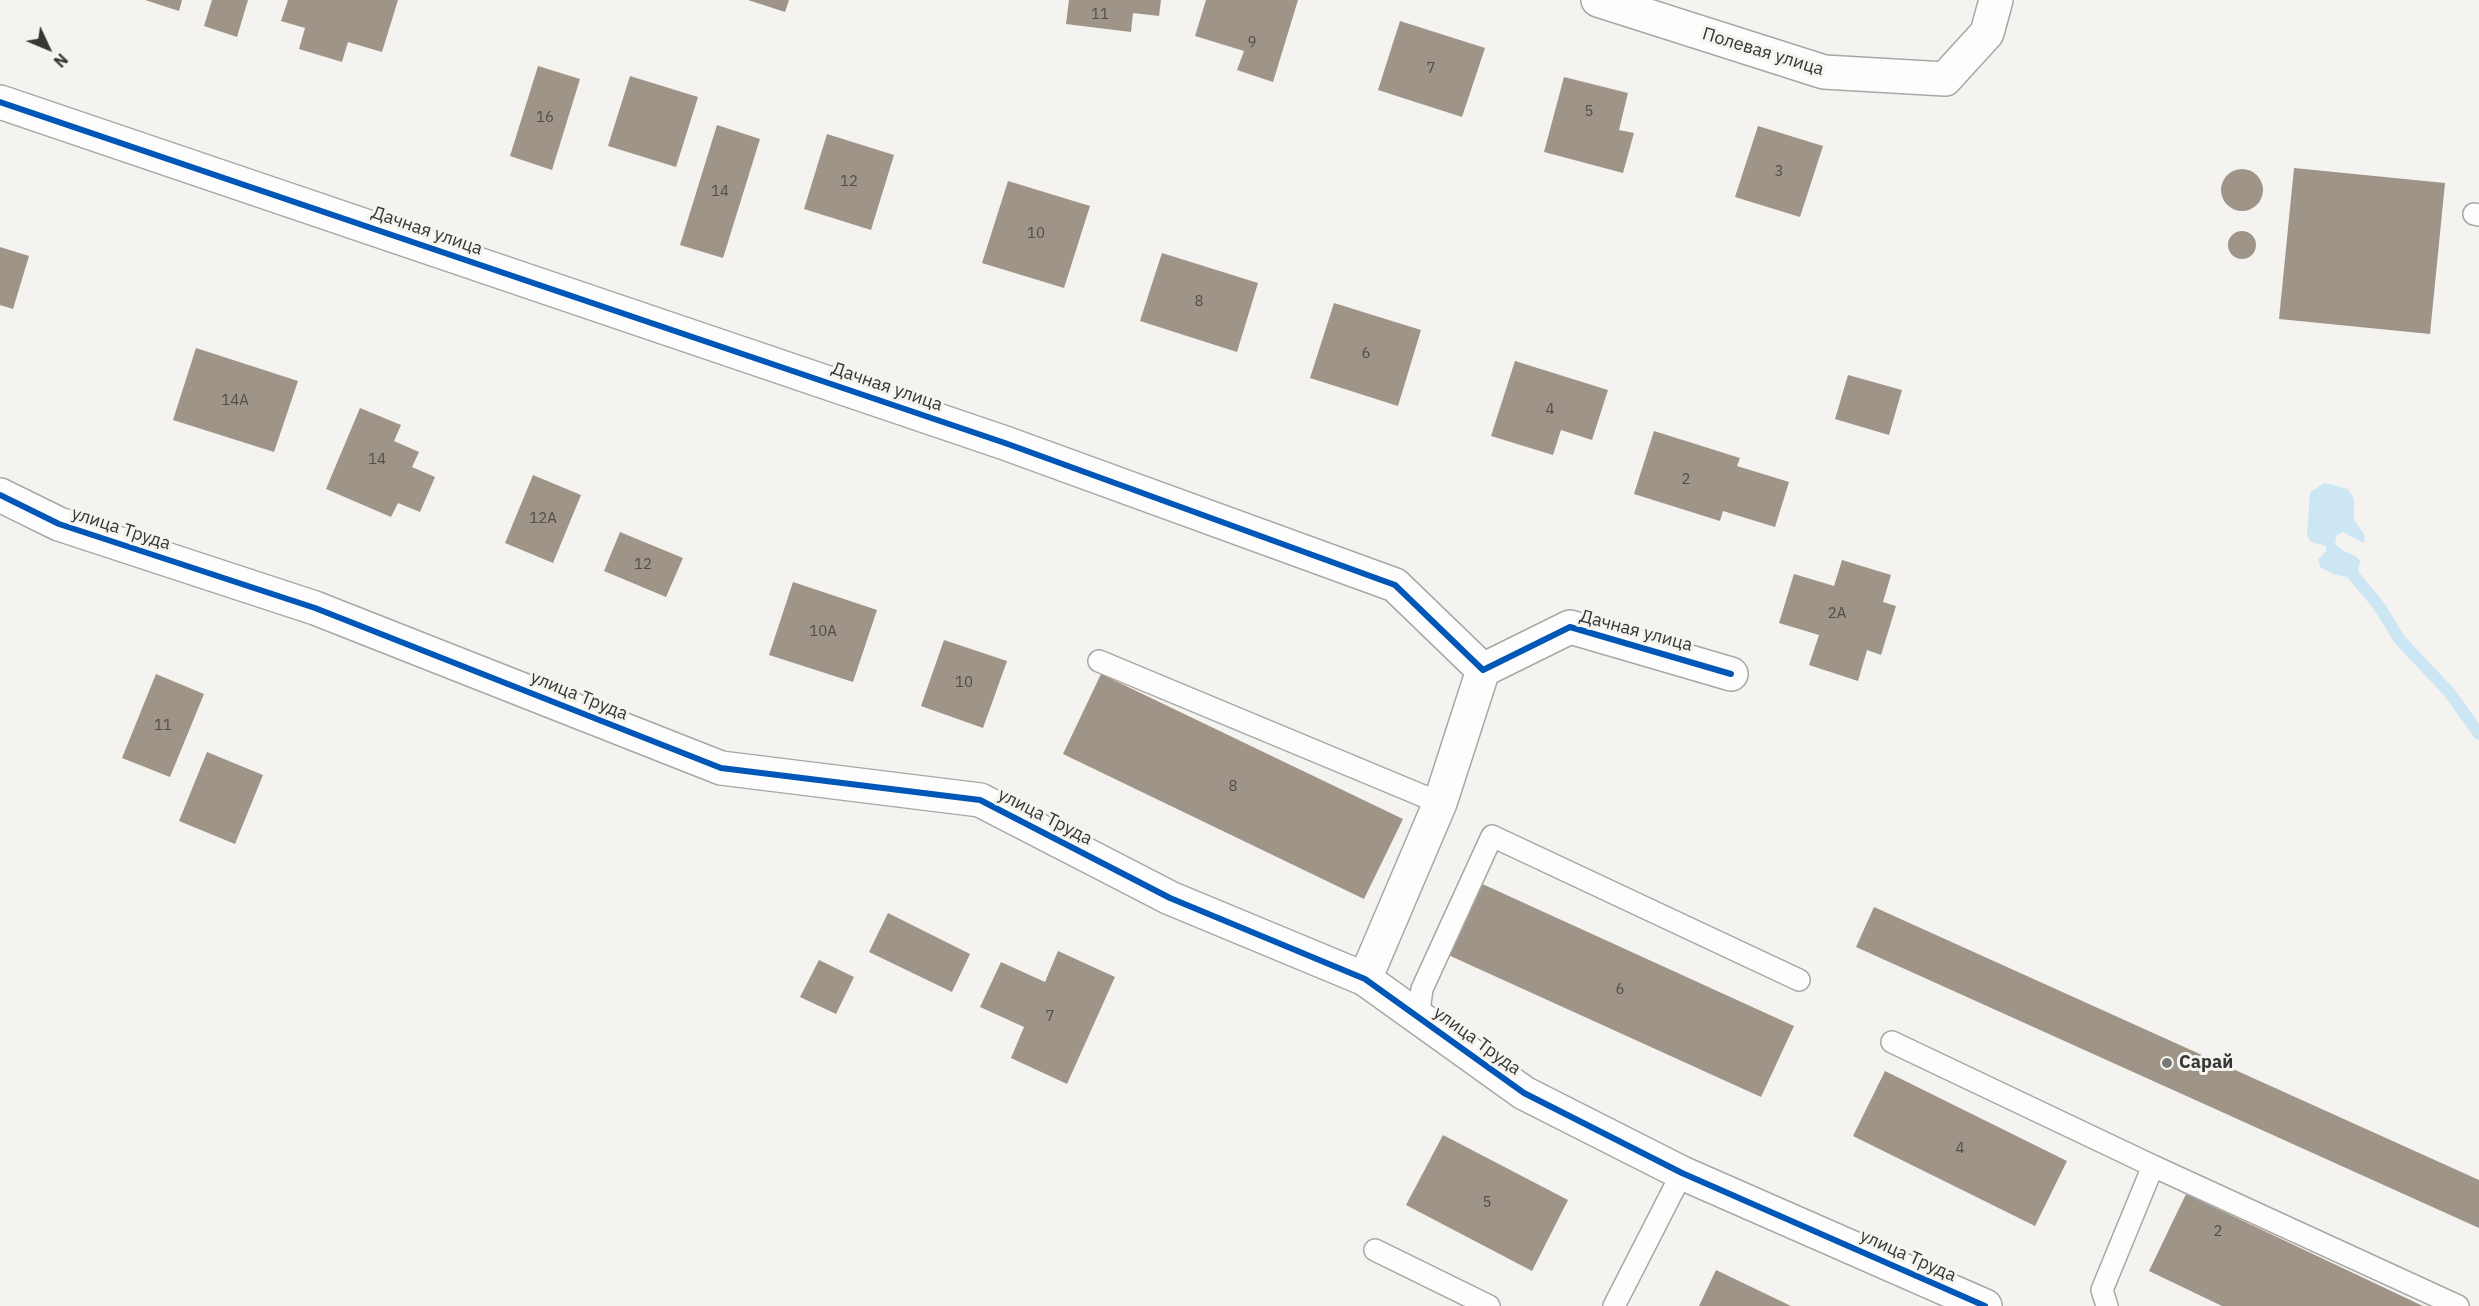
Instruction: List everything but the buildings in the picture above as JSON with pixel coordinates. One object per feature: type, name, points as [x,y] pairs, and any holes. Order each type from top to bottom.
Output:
[{"type":"street","name":"Полевая улица","points":[[1598,0],[1824,72],[1945,79],[1987,33],[1996,0]]},
{"type":"street","name":"Дачная улица","points":[[0,102],[1005,443],[1395,585],[1483,670],[1570,627],[1731,674]]},
{"type":"street","name":"улица Труда","points":[[0,495],[59,524],[315,608],[721,768],[980,801],[1170,898],[1365,979],[1524,1093],[1682,1173],[1985,1306]]},
{"type":"street","points":[[1365,979],[1440,803],[1483,670]]},
{"type":"lane","points":[[1099,662],[1440,803]]},
{"type":"lane","points":[[1418,1017],[1422,989],[1492,836],[1799,980]]},
{"type":"lane","points":[[1892,1042],[2153,1166],[2458,1306]]},
{"type":"lane","points":[[2107,1306],[2102,1290],[2153,1166]]},
{"type":"lane","points":[[1614,1306],[1682,1173]]},
{"type":"lane","points":[[1375,1250],[1489,1306]]},
{"type":"water","points":[[2325,483],[2348,489],[2354,499],[2354,520],[2364,534],[2365,542],[2343,532],[2337,535],[2335,543],[2360,561],[2358,571],[2353,578],[2336,575],[2321,568],[2318,560],[2326,551],[2326,546],[2311,542],[2307,536],[2310,492]]},
{"type":"waterway","points":[[2345,565],[2379,606],[2400,640],[2449,692],[2479,734]]},
{"type":"cycle path","points":[[0,102],[1005,443],[1395,585],[1483,670],[1570,627],[1731,674]]},
{"type":"cycle path","points":[[0,495],[59,524],[315,608],[721,768],[980,800],[1170,898],[1365,979],[1524,1093],[1682,1173],[1985,1306]]},
{"type":"place","name":"Сарай","points":[[2167,1063]]}]
